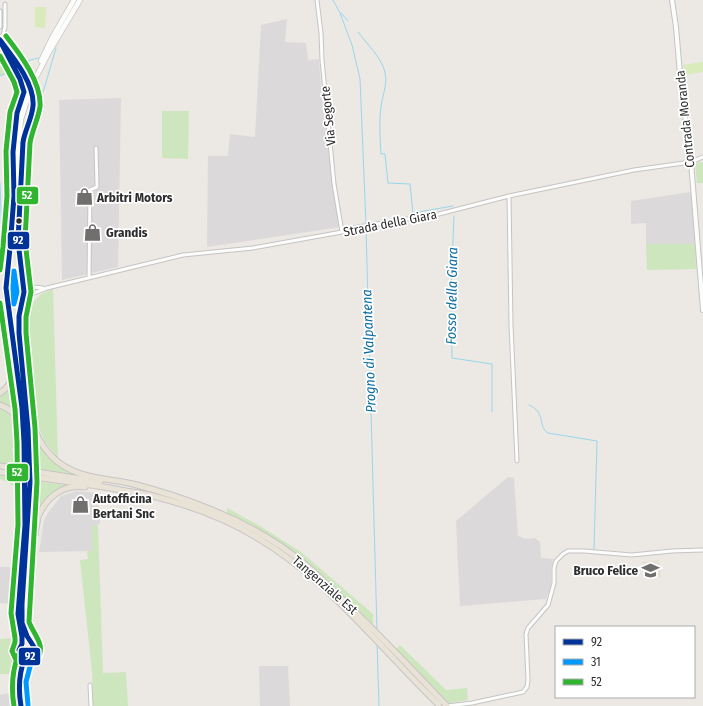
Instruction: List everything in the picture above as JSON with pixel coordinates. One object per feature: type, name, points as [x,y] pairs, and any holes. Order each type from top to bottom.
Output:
[{"type":"highway","points":[[0,393],[7,388],[12,380],[14,366],[13,346]]},
{"type":"highway","points":[[22,372],[30,418],[36,433],[49,453],[58,461],[67,468],[76,472],[96,478],[131,484],[156,491]]},
{"type":"highway","points":[[0,405],[14,412],[19,420],[24,442]]},
{"type":"highway","points":[[0,466],[156,491]]},
{"type":"highway","points":[[0,472],[148,495]]},
{"type":"highway","points":[[21,614],[38,517],[42,508],[50,498],[61,490],[79,486],[148,495]]},
{"type":"highway","name":"Tangenziale Est","points":[[156,491],[201,506],[237,521],[272,541],[306,565],[365,620],[396,652],[442,705]]},
{"type":"highway","name":"Tangenziale Est","points":[[148,495],[202,512],[236,526],[291,560],[321,585],[442,705]]},
{"type":"main road","points":[[74,0],[52,38],[27,89],[18,120],[13,152],[14,196],[10,254],[7,268],[6,296],[22,408],[24,442],[27,462],[30,482],[30,508],[21,614],[22,623],[34,647],[34,653],[29,657],[25,657],[19,652],[22,644],[18,614],[25,526],[24,482],[27,462],[28,429],[19,333],[19,316],[24,292],[19,257],[17,165],[19,128],[24,105],[32,85],[49,52],[80,0]]},
{"type":"main road","points":[[6,284],[12,277],[19,277],[23,279]]},
{"type":"main road","points":[[6,296],[12,304],[15,305],[22,302]]},
{"type":"main road","points":[[22,644],[26,642],[31,643]]},
{"type":"main road","points":[[21,706],[18,690],[22,664],[25,657]]},
{"type":"street","name":"Via Segorte","points":[[317,0],[322,33],[322,60],[334,184],[342,232]]},
{"type":"street","name":"Contrada Moranda","points":[[672,0],[690,162],[703,310]]},
{"type":"street","points":[[0,40],[5,27],[6,4]]},
{"type":"street","points":[[0,11],[0,27]]},
{"type":"street","points":[[0,40],[20,79],[23,89],[18,120]]},
{"type":"street","points":[[0,40],[16,61],[25,78]]},
{"type":"street","points":[[19,217],[23,142],[33,109],[33,96]]},
{"type":"street","points":[[89,278],[90,190],[97,187],[96,148]]},
{"type":"street","name":"Strada della Giara","points":[[22,302],[34,293],[47,288],[183,255],[253,248],[342,232],[358,227],[439,214],[509,196],[634,170],[690,162],[703,157]]},
{"type":"street","points":[[509,196],[511,332],[517,461]]},
{"type":"street","points":[[0,267],[7,268]]},
{"type":"street","name":"Strada della Giara","points":[[7,268],[17,272],[33,287],[47,288]]},
{"type":"street","points":[[442,705],[472,703],[523,692],[527,687],[528,680],[526,634],[528,628],[548,605],[554,583],[554,565],[558,558],[568,551],[632,555],[703,550]]},
{"type":"street","points":[[16,569],[15,578],[21,578]]},
{"type":"street","points":[[90,685],[91,706]]},
{"type":"shaded area","points":[[287,19],[285,42],[306,43],[308,60],[319,59],[321,88],[335,203],[340,227],[207,247],[208,156],[228,156],[230,134],[255,137],[261,25]]},
{"type":"shaded area","points":[[121,98],[118,267],[62,280],[59,100]]},
{"type":"shaded area","points":[[691,192],[695,244],[646,244],[646,223],[631,224],[631,201]]},
{"type":"shaded area","points":[[508,477],[514,478],[518,536],[526,539],[535,538],[540,542],[541,558],[553,559],[551,586],[546,599],[460,606],[456,521]]},
{"type":"shaded area","points":[[76,491],[98,493],[100,524],[92,526],[92,551],[39,552],[44,520],[48,513],[61,496]]},
{"type":"shaded area","name":"Bruco Felice","points":[[659,560],[661,577],[644,579],[642,562]]},
{"type":"shaded area","points":[[0,567],[12,567],[12,604],[0,603]]},
{"type":"shaded area","points":[[259,666],[288,666],[290,706],[260,706]]},
{"type":"shaded area","points":[[15,692],[16,706],[0,706],[0,695]]},
{"type":"green space","points":[[35,7],[46,7],[45,28],[35,27]]},
{"type":"green space","points":[[0,46],[11,67],[5,74],[0,75]]},
{"type":"green space","points":[[703,62],[703,72],[685,75],[683,65]]},
{"type":"green space","points":[[162,111],[189,111],[188,159],[162,158]]},
{"type":"green space","points":[[703,162],[703,183],[697,183],[695,163]]},
{"type":"green space","points":[[646,244],[695,244],[696,269],[647,270]]},
{"type":"green space","points":[[16,281],[20,282],[21,293],[19,300],[16,301],[12,298],[12,284]]},
{"type":"green space","points":[[53,289],[58,458],[45,442],[33,414],[29,373],[27,309],[41,294]]},
{"type":"green space","points":[[4,325],[7,326],[11,352],[11,360],[5,366],[5,331]]},
{"type":"green space","points":[[16,378],[21,417],[8,405],[0,403],[0,396],[10,389]]},
{"type":"green space","points":[[0,409],[11,414],[19,427],[21,445],[19,447],[12,448],[13,452],[19,456],[19,467],[0,464]]},
{"type":"green space","points":[[31,427],[41,447],[83,477],[34,469]]},
{"type":"green space","points":[[0,475],[19,479],[22,495],[19,496],[14,487],[0,479]]},
{"type":"green space","points":[[34,481],[72,486],[68,487],[41,507],[27,569]]},
{"type":"green space","points":[[227,508],[260,526],[301,552],[373,614],[373,628],[303,561],[227,515]]},
{"type":"green space","points":[[98,525],[103,673],[126,672],[128,706],[93,706],[92,672],[80,560],[88,559],[87,551],[92,551],[92,526]]},
{"type":"green space","points":[[13,638],[15,674],[0,674],[0,639]]},
{"type":"green space","points":[[400,645],[446,690],[467,688],[468,700],[449,703],[396,649]]},
{"type":"waterway","name":"Progno di Valpantena","points":[[333,0],[340,13],[352,45],[360,79],[366,224]]},
{"type":"waterway","name":"Fosso della Giara","points":[[341,13],[348,21]]},
{"type":"waterway","name":"Fosso della Giara","points":[[358,32],[378,57],[384,68],[386,77],[380,113],[380,136],[381,154],[385,154],[388,183],[410,184],[413,213],[453,206]]},
{"type":"waterway","points":[[27,273],[25,209],[28,133],[44,89],[56,48]]},
{"type":"waterway","points":[[23,62],[38,58]]},
{"type":"waterway","points":[[0,76],[5,74],[12,67]]},
{"type":"waterway","points":[[0,183],[3,265]]},
{"type":"waterway","name":"Fosso della Giara","points":[[454,216],[451,293],[452,358],[492,364],[492,412]]},
{"type":"waterway","name":"Progno di Valpantena","points":[[366,228],[377,630]]},
{"type":"waterway","name":"Fosso della Giara","points":[[529,405],[535,408],[538,412],[543,427],[548,433],[597,441],[594,549]]},
{"type":"waterway","name":"Progno di Valpantena","points":[[377,643],[379,706]]},
{"type":"tunnel","points":[[25,78],[31,92]]},
{"type":"transit line","name":"52","points":[[0,303],[15,409],[17,442],[18,525],[11,613],[15,638],[12,651],[16,660],[27,664],[36,661],[40,651],[39,642],[29,622],[37,482],[35,428],[26,333],[26,317],[31,292],[25,241],[30,143],[38,116],[40,98],[38,88],[29,69],[18,51],[6,36]]},
{"type":"transit line","name":"92","points":[[0,40],[22,71],[31,89],[33,98],[30,120],[23,142],[18,241],[24,292],[19,316],[19,333],[28,429],[30,482],[22,623],[27,636],[34,647],[34,651],[31,656],[27,657],[21,655],[19,650],[22,644],[22,637],[18,614],[25,525],[24,442],[22,408],[6,288],[14,196],[13,152],[17,113],[24,92],[20,79],[0,41]]},
{"type":"transit line","name":"52","points":[[0,56],[14,82],[17,92],[10,112],[6,151],[7,196],[0,270]]},
{"type":"transit line","name":"31","points":[[14,271],[17,292],[14,304],[13,288],[14,271]]},
{"type":"transit line","name":"52","points":[[14,706],[13,680],[14,668],[18,655]]},
{"type":"transit line","name":"92","points":[[21,706],[20,681],[21,669],[25,657]]},
{"type":"transit line","name":"31","points":[[28,705],[26,682],[32,659]]},
{"type":"place","name":"Arbitri Motors","points":[[84,197]]},
{"type":"place","name":"Grandis","points":[[93,232]]},
{"type":"place","name":"Autofficina Bertani Snc","points":[[80,505]]},
{"type":"place","name":"Bruco Felice","points":[[651,570]]}]
